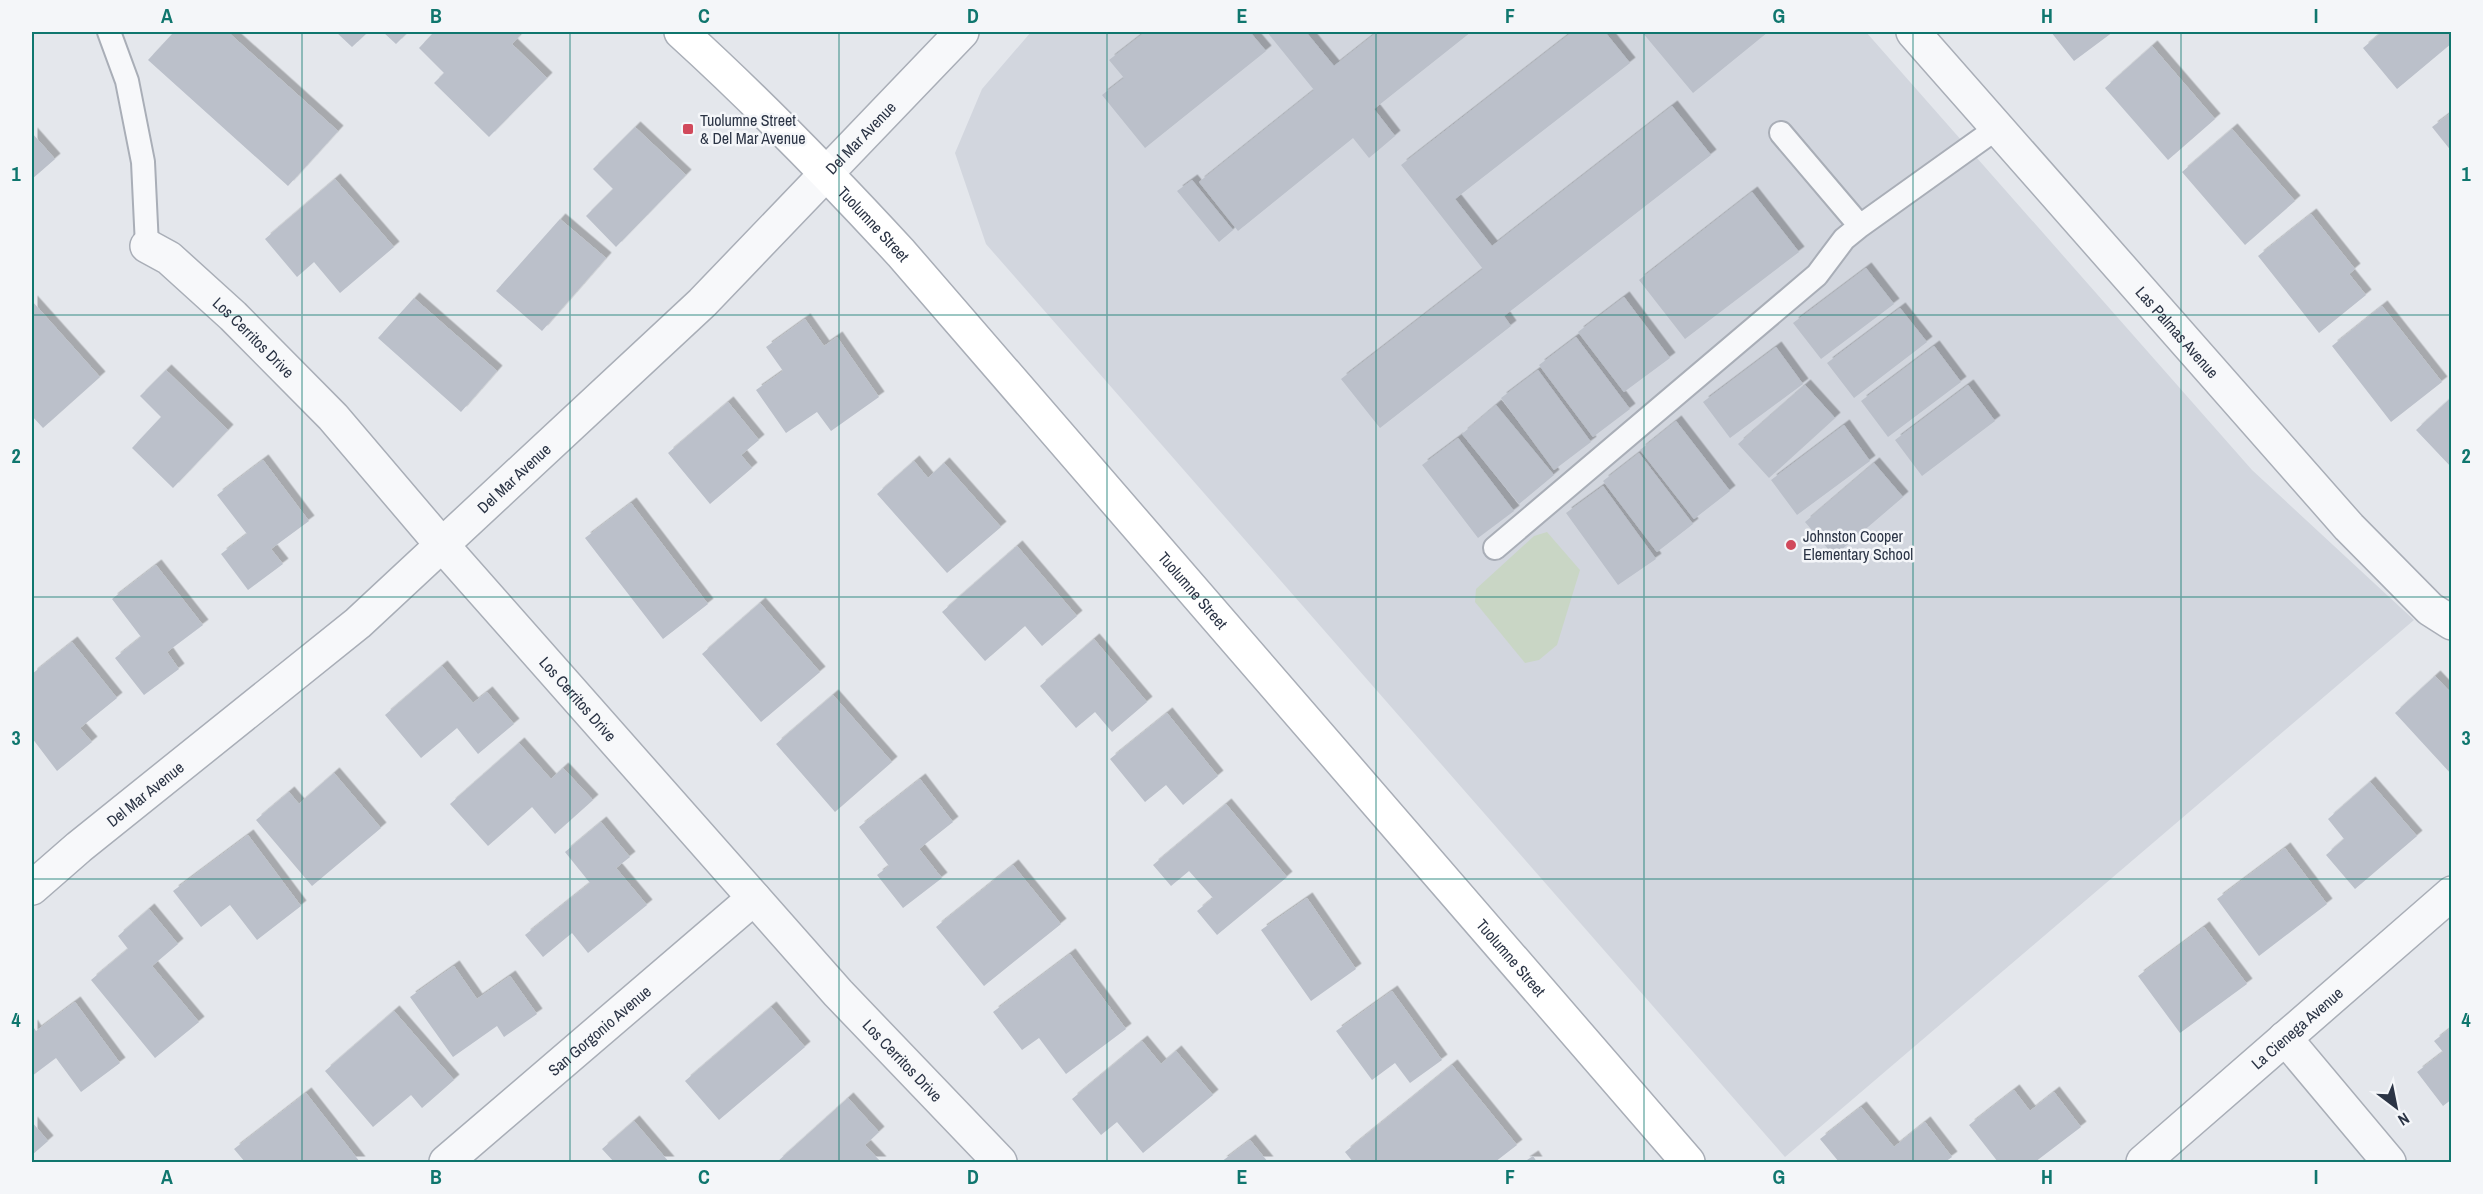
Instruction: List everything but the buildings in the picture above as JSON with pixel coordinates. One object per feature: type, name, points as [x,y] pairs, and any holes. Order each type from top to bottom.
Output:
[{"type":"main road","name":"Tuolumne Street","points":[[681,32],[756,100],[826,171],[901,253],[1688,1162]]},
{"type":"street","name":"Del Mar Avenue","points":[[32,888],[79,847],[358,623],[702,303],[826,171],[962,32]]},
{"type":"street","name":"Las Palmas Avenue","points":[[1913,32],[2349,527],[2430,609],[2451,623]]},
{"type":"street","name":"Los Cerritos Drive","points":[[147,246],[169,258],[241,324],[333,417],[442,545],[837,993],[1000,1162]]},
{"type":"street","name":"La Cienega Avenue","points":[[2143,1162],[2451,893]]},
{"type":"street","name":"San Gorgonio Avenue","points":[[446,1162],[754,898]]},
{"type":"street","points":[[2285,1038],[2389,1162]]},
{"type":"lane","points":[[109,32],[127,81],[143,162],[147,246]]},
{"type":"lane","points":[[1495,548],[1817,275],[1844,239],[1997,128]]},
{"type":"lane","points":[[1781,134],[1860,226]]},
{"type":"shaded area","name":"Johnston Cooper Elementary School","points":[[1031,32],[1866,32],[2252,470],[2414,620],[1785,1157],[986,244],[955,153],[982,89]]},
{"type":"green space","points":[[1547,532],[1580,570],[1557,645],[1539,660],[1525,663],[1475,602],[1476,589],[1534,536]]},
{"type":"place","name":"Tuolumne Street & Del Mar Avenue","points":[[688,129]]},
{"type":"place","name":"Johnston Cooper Elementary School","points":[[1791,545]]}]
